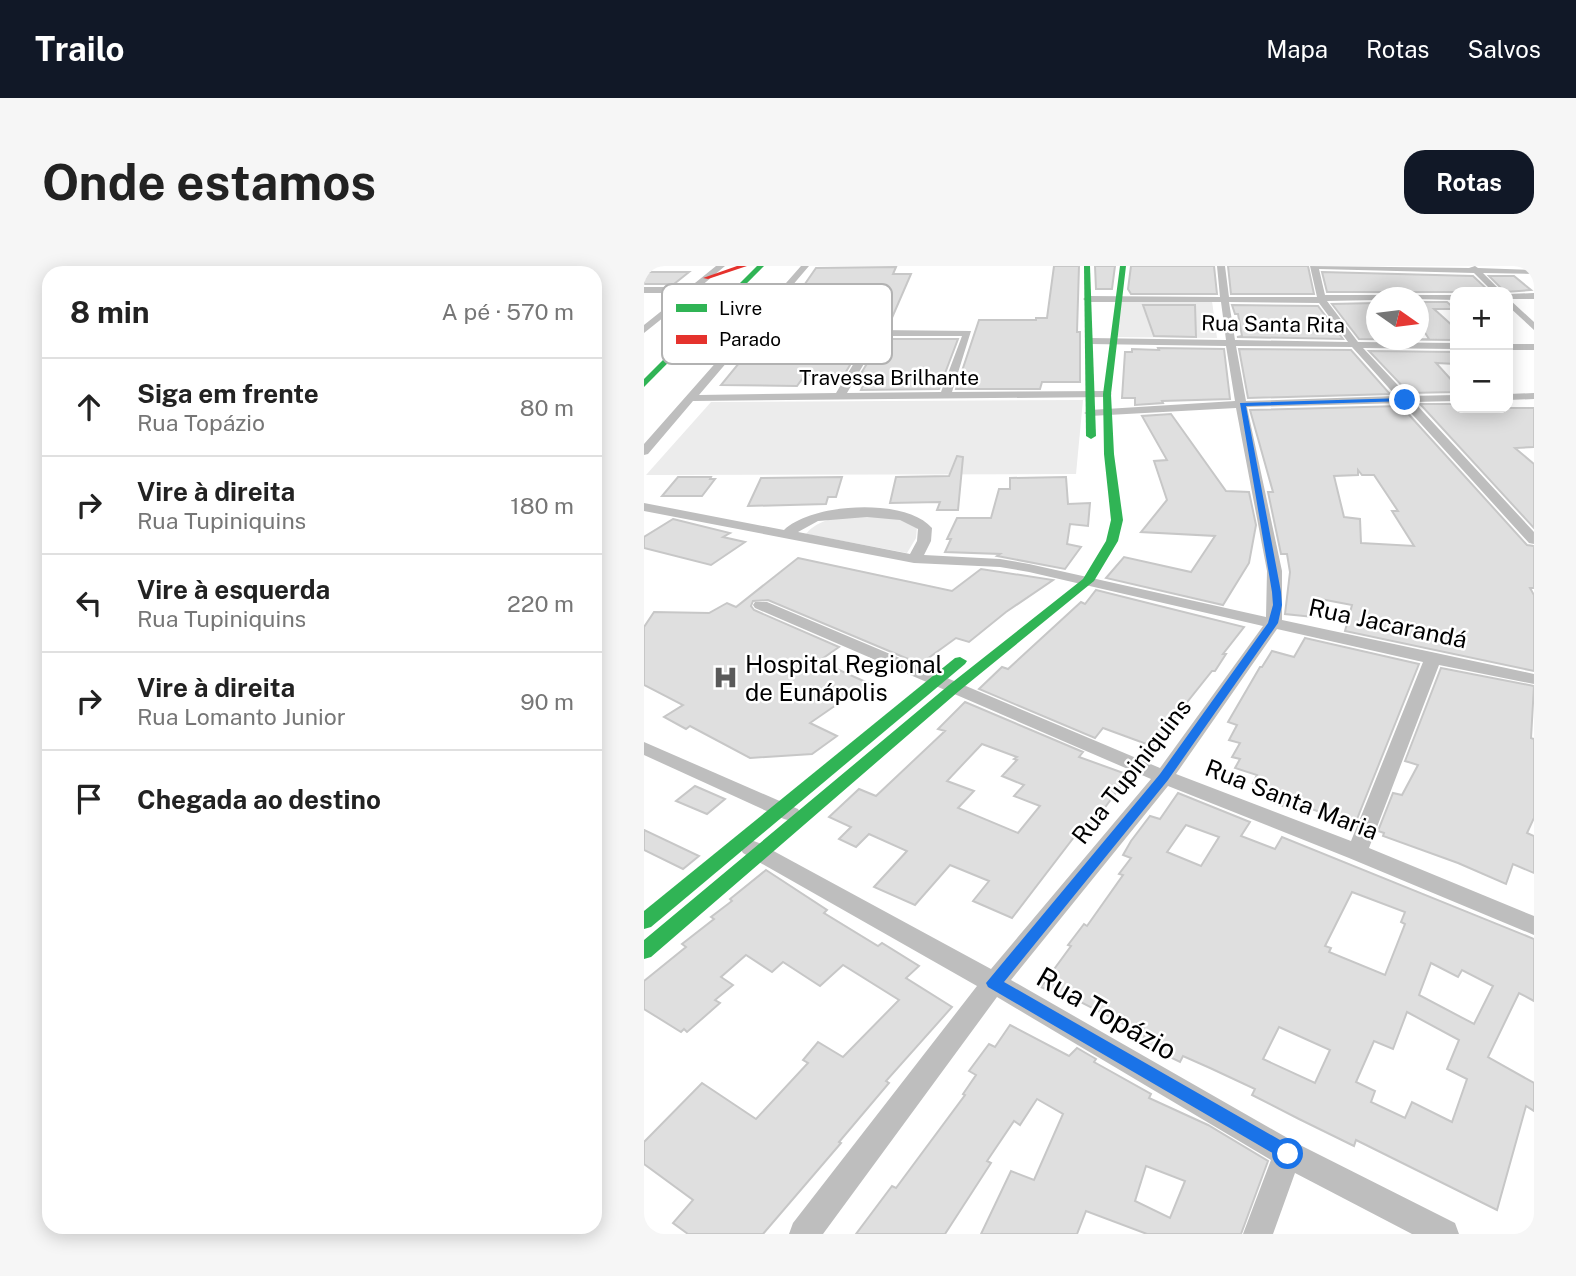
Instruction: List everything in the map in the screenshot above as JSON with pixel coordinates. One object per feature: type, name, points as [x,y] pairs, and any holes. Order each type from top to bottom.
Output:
[{"type":"main road","points":[[706,278],[744,266]]},
{"type":"main road","points":[[743,284],[761,266]]},
{"type":"main road","points":[[1087,266],[1090,341],[1088,395],[1092,450]]},
{"type":"main road","points":[[644,922],[751,848],[802,819],[954,688],[1088,581],[1112,541],[1117,520],[1107,394],[1116,299],[1123,266]]},
{"type":"main road","points":[[644,384],[664,364]]},
{"type":"main road","points":[[1089,370],[1109,370]]},
{"type":"main road","points":[[1038,600],[1069,576],[1092,542]]},
{"type":"main road","points":[[644,951],[751,848],[781,809],[976,648]]},
{"type":"street","points":[[698,284],[721,266]]},
{"type":"street","points":[[789,284],[805,266]]},
{"type":"street","points":[[1221,266],[1231,343],[1276,592],[1277,605],[1273,623]]},
{"type":"street","points":[[1534,272],[1314,267],[1322,299],[1354,345],[1534,540]]},
{"type":"street","points":[[1474,269],[1494,287]]},
{"type":"street","points":[[644,290],[662,290]]},
{"type":"street","points":[[1513,298],[1534,296]]},
{"type":"street","points":[[1087,299],[1450,297]]},
{"type":"street","points":[[1513,304],[1534,327]]},
{"type":"street","points":[[644,330],[662,314]]},
{"type":"street","points":[[644,320],[655,320]]},
{"type":"street","points":[[892,333],[968,333],[945,396]]},
{"type":"street","name":"Rua Santa Rita","points":[[1090,341],[1450,346]]},
{"type":"street","points":[[1513,347],[1534,347]]},
{"type":"street","points":[[644,451],[720,364]]},
{"type":"street","points":[[839,397],[859,364]]},
{"type":"street","name":"Travessa Brilhante","points":[[690,398],[1107,394]]},
{"type":"street","points":[[1513,397],[1534,396]]},
{"type":"street","points":[[1090,413],[1242,404],[1450,398]]},
{"type":"street","name":"Rua Jacarandá","points":[[644,507],[914,559],[1000,563],[1069,576],[1433,659],[1534,678]]},
{"type":"street","points":[[787,535],[805,520],[834,514],[891,514],[912,518],[925,528],[924,541],[914,559]]},
{"type":"street","name":"Rua Santa Maria","points":[[761,605],[1164,777],[1357,852],[1534,926]]},
{"type":"street","name":"Rua Tupiniquins","points":[[804,1234],[994,983],[1164,777],[1273,623]]},
{"type":"street","points":[[1357,852],[1433,659]]},
{"type":"street","points":[[644,748],[802,819]]},
{"type":"street","name":"Rua Topázio","points":[[751,848],[994,983],[1288,1154],[1444,1234]]},
{"type":"street","points":[[1258,1234],[1288,1154]]},
{"type":"shaded area","points":[[1119,300],[1212,301],[1217,338],[1114,337]]},
{"type":"shaded area","points":[[1083,400],[1076,474],[646,475],[711,402]]},
{"type":"shaded area","points":[[857,516],[907,520],[917,527],[916,538],[907,553],[806,534],[823,522],[834,519]]},
{"type":"building","points":[[1054,266],[1079,266],[1077,332],[1080,332],[1080,382],[1042,382],[1040,389],[956,389],[979,320],[1047,318]]},
{"type":"building","points":[[1095,266],[1115,266],[1112,289],[1096,289]]},
{"type":"building","points":[[1131,266],[1214,266],[1217,294],[1131,294],[1128,289]]},
{"type":"building","points":[[1228,266],[1308,266],[1314,294],[1231,294]]},
{"type":"building","points":[[896,267],[893,274],[911,274],[892,318],[892,284],[805,284],[816,268]]},
{"type":"building","points":[[644,272],[689,272],[674,284],[644,284]]},
{"type":"building","points":[[1322,272],[1473,276],[1485,287],[1450,287],[1450,292],[1429,292],[1429,287],[1366,287],[1366,292],[1327,292]]},
{"type":"building","points":[[1489,276],[1514,276],[1531,290],[1513,291],[1513,287],[1500,287]]},
{"type":"building","points":[[1429,302],[1447,302],[1450,305],[1450,309],[1434,309],[1450,323],[1450,340],[1429,339]]},
{"type":"building","points":[[1366,303],[1366,339],[1359,339],[1332,304]]},
{"type":"building","points":[[1143,305],[1195,305],[1196,337],[1154,336]]},
{"type":"building","points":[[1232,305],[1318,306],[1343,339],[1237,337],[1242,336],[1238,314],[1235,314]]},
{"type":"building","points":[[892,339],[958,339],[939,389],[861,390],[868,375],[860,375],[867,364],[892,364]]},
{"type":"building","points":[[1158,348],[1224,349],[1230,399],[1162,401],[1163,403],[1135,405],[1135,398],[1122,398],[1125,352],[1132,352],[1132,349],[1159,350]]},
{"type":"building","points":[[1239,349],[1351,350],[1390,394],[1248,398]]},
{"type":"building","points":[[1369,351],[1450,352],[1450,364],[1436,363],[1450,378],[1450,392],[1409,393]]},
{"type":"building","points":[[738,364],[851,364],[844,375],[805,375],[797,386],[721,385]]},
{"type":"building","points":[[1420,404],[1450,404],[1450,413],[1513,413],[1513,408],[1534,408],[1534,447],[1515,448],[1534,464],[1534,528]]},
{"type":"building","points":[[1401,406],[1527,545],[1534,546],[1534,588],[1530,588],[1534,595],[1534,671],[1345,631],[1352,605],[1315,598],[1313,617],[1285,614],[1290,572],[1287,554],[1281,554],[1268,492],[1273,492],[1250,410]],"holes":[[[1358,470],[1362,475],[1374,475],[1398,511],[1392,511],[1414,546],[1361,543],[1360,519],[1344,517],[1334,476],[1358,475]]]},
{"type":"building","points":[[1171,414],[1226,491],[1249,492],[1256,525],[1249,563],[1223,605],[1106,578],[1124,557],[1191,572],[1215,536],[1141,532],[1167,500],[1154,461],[1167,460],[1142,416]]},
{"type":"building","points":[[957,456],[963,457],[958,510],[937,510],[940,502],[890,503],[896,477],[949,476]]},
{"type":"building","points":[[678,477],[715,479],[702,496],[662,496]]},
{"type":"building","points":[[842,477],[836,497],[828,497],[826,504],[748,506],[761,478]]},
{"type":"building","points":[[1066,477],[1068,504],[1090,503],[1088,526],[1070,524],[1067,544],[1081,547],[1065,569],[997,556],[1000,554],[945,552],[951,539],[947,539],[957,518],[991,518],[999,489],[1010,489],[1010,478]]},
{"type":"building","points":[[673,519],[730,533],[723,537],[745,542],[711,565],[644,548],[644,537]]},
{"type":"building","points":[[798,558],[952,591],[981,569],[1053,580],[1006,612],[969,642],[956,638],[920,664],[768,600],[753,601],[751,606],[754,610],[839,647],[819,661],[868,683],[810,723],[837,736],[812,754],[750,758],[690,726],[686,729],[664,717],[683,705],[644,685],[644,627],[654,612],[709,613],[727,603],[736,607]]},
{"type":"building","points":[[1096,590],[1244,627],[1223,654],[1226,654],[1215,671],[1212,671],[1152,746],[1103,728],[1095,738],[979,689],[1002,667],[1008,669],[1081,602],[1085,604]]},
{"type":"building","points":[[1305,638],[1419,664],[1355,824],[1294,803],[1291,809],[1274,803],[1281,791],[1253,783],[1257,775],[1235,768],[1240,759],[1232,757],[1240,743],[1229,740],[1237,725],[1228,722],[1260,667],[1272,651],[1294,657]]},
{"type":"building","points":[[1441,668],[1534,686],[1531,738],[1534,739],[1534,818],[1527,833],[1534,836],[1534,873],[1513,864],[1506,884],[1458,863],[1383,836],[1384,833],[1378,831],[1393,793],[1402,795],[1418,765],[1405,761]]},
{"type":"building","points":[[965,702],[1083,752],[1079,757],[1129,775],[1100,814],[1085,830],[1081,828],[1012,918],[973,901],[989,881],[950,865],[915,905],[874,887],[907,851],[869,834],[856,847],[839,839],[851,827],[829,817],[859,789],[876,796],[945,731],[938,729]],"holes":[[[982,744],[1017,757],[1002,776],[1024,785],[1014,796],[1040,806],[1018,833],[958,808],[974,791],[947,781]]]},
{"type":"building","points":[[695,786],[725,799],[707,814],[676,801]]},
{"type":"building","points":[[1178,793],[1250,822],[1241,836],[1275,849],[1282,837],[1534,939],[1534,1001],[1519,993],[1488,1057],[1534,1083],[1534,1111],[1526,1106],[1497,1210],[1356,1140],[1354,1146],[1299,1119],[1252,1095],[1255,1089],[1183,1056],[1180,1062],[1141,1043],[1145,1035],[1069,996],[1067,999],[1041,987],[1071,946],[1068,945],[1084,924],[1087,926],[1123,875],[1119,874],[1131,858],[1123,855],[1131,841],[1150,816],[1160,819]],"holes":[[[1186,825],[1219,837],[1201,866],[1167,852]],[[1352,892],[1405,912],[1401,922],[1405,924],[1385,975],[1329,952],[1331,948],[1325,946]],[[1431,963],[1458,977],[1462,970],[1493,986],[1474,1024],[1419,995]],[[1407,1012],[1459,1040],[1447,1069],[1467,1079],[1452,1122],[1412,1102],[1405,1118],[1371,1102],[1375,1091],[1356,1082],[1374,1041],[1393,1049]],[[1279,1027],[1330,1050],[1315,1083],[1263,1059]]]},
{"type":"building","points":[[644,830],[699,856],[683,869],[644,850]]},
{"type":"building","points":[[766,870],[827,910],[824,913],[878,946],[882,943],[919,966],[906,978],[952,1007],[886,1081],[889,1083],[839,1142],[841,1143],[763,1234],[688,1234],[673,1223],[693,1200],[644,1164],[644,1142],[702,1083],[756,1119],[808,1063],[803,1060],[818,1042],[843,1057],[899,1000],[843,965],[820,986],[783,962],[772,972],[746,955],[721,977],[733,985],[715,1000],[720,1003],[687,1032],[684,1029],[681,1032],[644,1009],[644,981],[686,947],[682,944],[714,919],[711,917]]},
{"type":"building","points":[[1010,1025],[1069,1056],[1077,1048],[1096,1059],[1094,1062],[1151,1094],[1149,1098],[1208,1125],[1268,1161],[1241,1234],[1147,1234],[1086,1211],[1077,1234],[981,1234],[1011,1171],[1034,1180],[1063,1114],[1037,1099],[1020,1125],[1014,1121],[987,1161],[991,1163],[945,1234],[856,1234],[892,1186],[896,1188],[965,1095],[963,1094],[976,1075],[969,1071],[989,1044],[995,1047]],"holes":[[[1146,1166],[1185,1181],[1170,1218],[1135,1201]]]},
{"type":"traffic: fast","points":[[743,284],[761,266]]},
{"type":"traffic: fast","points":[[1087,266],[1091,436]]},
{"type":"traffic: fast","points":[[644,951],[954,688],[1088,581],[1112,541],[1117,520],[1109,454],[1107,394],[1123,266]]},
{"type":"traffic: fast","points":[[644,384],[664,364]]},
{"type":"traffic: fast","points":[[644,922],[960,661]]},
{"type":"traffic: jam","points":[[706,278],[744,266]]},
{"type":"place","name":"Hospital Regional de Eunápolis","points":[[725,678]]},
{"type":"route","points":[[1288,1154],[994,983],[1164,777],[1273,623],[1277,605],[1276,592],[1242,404],[1405,400]]}]
